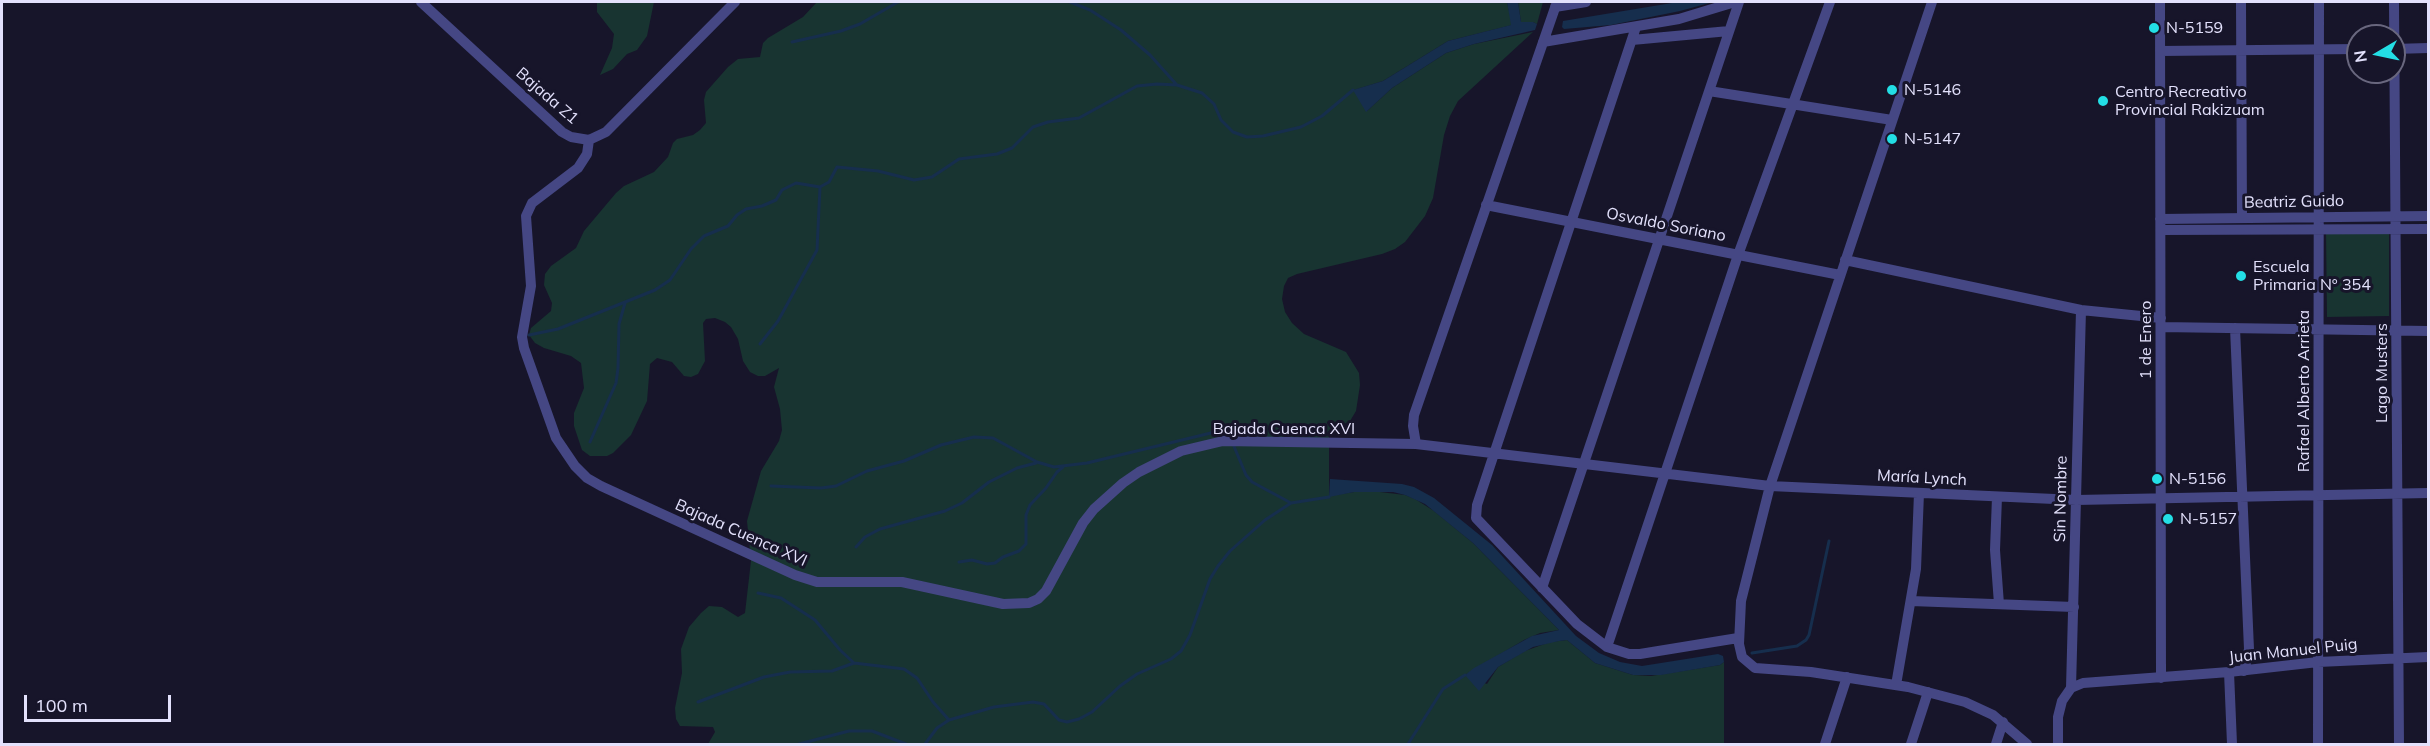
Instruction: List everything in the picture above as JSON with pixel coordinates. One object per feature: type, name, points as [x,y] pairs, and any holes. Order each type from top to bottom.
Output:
[{"type":"street","name":"Bajada Z1","points":[[421,2],[562,132],[571,137],[589,140],[606,132],[735,2]]},
{"type":"street","points":[[1416,444],[1414,415],[1556,4],[1586,2]]},
{"type":"street","points":[[1543,42],[1700,14],[1735,2]]},
{"type":"street","points":[[1542,588],[1739,2]]},
{"type":"street","points":[[1607,647],[1738,255],[1830,2]]},
{"type":"street","points":[[1932,2],[1770,486],[1741,600],[1738,638],[1742,657],[1755,668],[1847,677],[1928,692],[1980,708],[2003,722],[2027,744]]},
{"type":"street","name":"1 de Enero","points":[[2160,2],[2161,678]]},
{"type":"street","points":[[2241,2],[2242,218]]},
{"type":"street","name":"Rafael Alberto Arrieta","points":[[2318,744],[2319,2]]},
{"type":"street","name":"Lago Musters","points":[[2394,2],[2394,24]]},
{"type":"street","points":[[1636,27],[1477,505],[1476,518],[1586,633],[1607,647],[1629,654],[1640,654],[1738,638]]},
{"type":"street","points":[[1632,40],[1729,31]]},
{"type":"street","points":[[2406,49],[2428,48]]},
{"type":"street","points":[[2160,51],[2346,49]]},
{"type":"street","name":"Lago Musters","points":[[2394,84],[2399,744]]},
{"type":"street","points":[[1709,91],[1892,120]]},
{"type":"street","name":"Bajada Cuenca XVI","points":[[589,140],[587,154],[578,168],[532,203],[526,216],[531,286],[522,337],[556,438],[575,466],[594,482],[795,575],[817,582],[902,582],[1003,604],[1029,603],[1038,599],[1046,591],[1083,523],[1094,509],[1122,483],[1181,451],[1223,441],[1416,444]]},
{"type":"street","name":"Osvaldo Soriano","points":[[1486,205],[1840,275]]},
{"type":"street","name":"Beatriz Guido","points":[[2161,224],[2242,218],[2428,216]]},
{"type":"street","name":"Beatriz Guido","points":[[2161,224],[2319,229],[2428,229]]},
{"type":"street","points":[[1845,260],[2081,309],[2161,323],[2235,328],[2428,331]]},
{"type":"street","name":"Sin Nombre","points":[[2058,744],[2059,709],[2071,688],[2081,309]]},
{"type":"street","points":[[2235,328],[2249,649],[2244,671]]},
{"type":"street","name":"María Lynch","points":[[1416,444],[1770,486],[1997,497],[2076,500],[2428,493]]},
{"type":"street","points":[[1896,685],[1916,570],[1919,493]]},
{"type":"street","points":[[1997,497],[1995,550],[1999,604]]},
{"type":"street","points":[[1911,601],[2073,607]]},
{"type":"street","name":"Juan Manuel Puig","points":[[2161,678],[2318,662],[2428,657]]},
{"type":"street","points":[[2229,672],[2232,744]]},
{"type":"street","points":[[1825,744],[1847,677]]},
{"type":"street","points":[[2071,688],[2090,681],[2161,678]]},
{"type":"street","points":[[1911,744],[1928,692]]},
{"type":"street","points":[[1996,744],[2003,722]]},
{"type":"green space","points":[[597,2],[654,2],[647,36],[637,50],[627,54],[613,69],[600,75],[612,48],[614,34],[597,12]]},
{"type":"green space","points":[[817,2],[1507,2],[1512,25],[1448,41],[1383,81],[1354,90],[1367,111],[1392,88],[1446,53],[1474,44],[1533,32],[1458,101],[1444,135],[1433,198],[1425,216],[1405,242],[1382,254],[1297,274],[1288,278],[1284,286],[1282,299],[1285,312],[1292,323],[1304,334],[1346,352],[1359,373],[1360,385],[1356,411],[1350,421],[1329,432],[1329,496],[1354,492],[1380,492],[1405,495],[1415,499],[1434,511],[1473,543],[1559,630],[1540,633],[1524,640],[1465,675],[1487,684],[1498,667],[1525,651],[1550,642],[1567,640],[1595,663],[1633,675],[1651,676],[1720,665],[1724,662],[1724,744],[708,744],[715,732],[713,727],[680,726],[676,719],[675,708],[682,673],[681,649],[689,627],[709,606],[722,607],[738,617],[745,613],[751,561],[747,521],[761,471],[779,441],[782,430],[780,409],[774,387],[779,368],[765,376],[758,376],[750,372],[743,361],[738,339],[731,327],[715,318],[706,319],[703,323],[705,361],[698,374],[691,377],[684,376],[672,362],[657,358],[650,364],[647,401],[631,435],[613,453],[607,456],[590,456],[582,450],[574,426],[574,413],[584,388],[581,363],[571,356],[544,348],[535,343],[529,335],[531,328],[551,311],[552,303],[544,285],[545,274],[551,266],[576,248],[584,231],[616,193],[624,186],[654,172],[668,157],[677,139],[693,135],[700,130],[706,123],[704,100],[706,92],[728,67],[738,59],[760,57],[763,43],[768,38],[803,17]]},
{"type":"green space","points":[[1518,2],[1543,2],[1537,24],[1521,22]]},
{"type":"green space","points":[[2389,231],[2389,316],[2327,317],[2326,232]]},
{"type":"water","points":[[1507,2],[1518,2],[1521,22],[1537,24],[1535,30],[1446,53],[1392,88],[1366,112],[1353,90],[1383,81],[1448,41],[1511,25]]},
{"type":"water","points":[[1678,2],[1713,2],[1611,25],[1564,29],[1562,27],[1563,21]]},
{"type":"water","points":[[1330,479],[1402,484],[1414,487],[1434,498],[1492,545],[1576,636],[1599,653],[1620,662],[1642,666],[1718,654],[1723,656],[1724,662],[1720,665],[1661,675],[1633,675],[1595,663],[1567,640],[1533,647],[1498,667],[1479,691],[1465,675],[1474,668],[1532,636],[1559,630],[1473,543],[1425,504],[1393,492],[1354,492],[1329,497]]},
{"type":"waterway","points":[[792,42],[841,31],[860,24],[898,2]]},
{"type":"waterway","points":[[1070,2],[1090,10],[1121,30],[1150,55],[1176,84]]},
{"type":"waterway","points":[[529,335],[558,329],[655,290],[670,280],[691,249],[704,236],[728,226],[737,215],[746,209],[776,200],[782,190],[796,183],[820,187],[829,182],[837,167],[878,171],[914,180],[932,177],[959,159],[997,154],[1012,148],[1033,127],[1048,122],[1079,118],[1137,86],[1177,85],[1202,93],[1214,104],[1221,120],[1233,132],[1247,137],[1263,136],[1301,127],[1322,116],[1353,90]]},
{"type":"waterway","points":[[760,344],[778,321],[817,250],[820,187]]},
{"type":"waterway","points":[[590,442],[616,383],[619,324],[625,303]]},
{"type":"waterway","points":[[771,486],[821,488],[836,486],[867,471],[904,461],[941,445],[974,437],[993,438],[1037,462],[1054,467],[1087,463],[1215,432],[1221,432],[1229,439]]},
{"type":"waterway","points":[[1233,444],[1246,475],[1252,482],[1291,503]]},
{"type":"waterway","points":[[856,547],[865,537],[880,529],[945,511],[962,503],[989,482],[1017,468],[1036,463]]},
{"type":"waterway","points":[[959,562],[972,560],[987,564],[995,563],[1019,551],[1026,544],[1026,515],[1030,505],[1063,467]]},
{"type":"waterway","points":[[925,744],[937,728],[949,720],[994,707],[1033,702],[1044,704],[1059,720],[1067,722],[1092,712],[1137,674],[1171,659],[1181,651],[1190,635],[1210,579],[1230,551],[1265,520],[1291,503],[1329,497]]},
{"type":"waterway","points":[[1752,653],[1797,646],[1806,640],[1829,541]]},
{"type":"waterway","points":[[758,593],[781,598],[815,620],[854,663],[904,669],[917,678],[933,702],[949,720]]},
{"type":"waterway","points":[[698,702],[764,677],[790,672],[832,671],[854,663]]},
{"type":"waterway","points":[[1408,744],[1443,689],[1465,675]]},
{"type":"waterway","points":[[799,744],[849,731],[872,731],[906,744]]},
{"type":"place","name":"N-5159","points":[[2154,28]]},
{"type":"place","name":"N-5146","points":[[1892,90]]},
{"type":"place","name":"Centro Recreativo Provincial Rakizuam","points":[[2103,101]]},
{"type":"place","name":"N-5147","points":[[1892,139]]},
{"type":"place","name":"Escuela Primaria N° 354","points":[[2241,276]]},
{"type":"place","name":"N-5156","points":[[2157,479]]},
{"type":"place","name":"N-5157","points":[[2168,519]]}]
